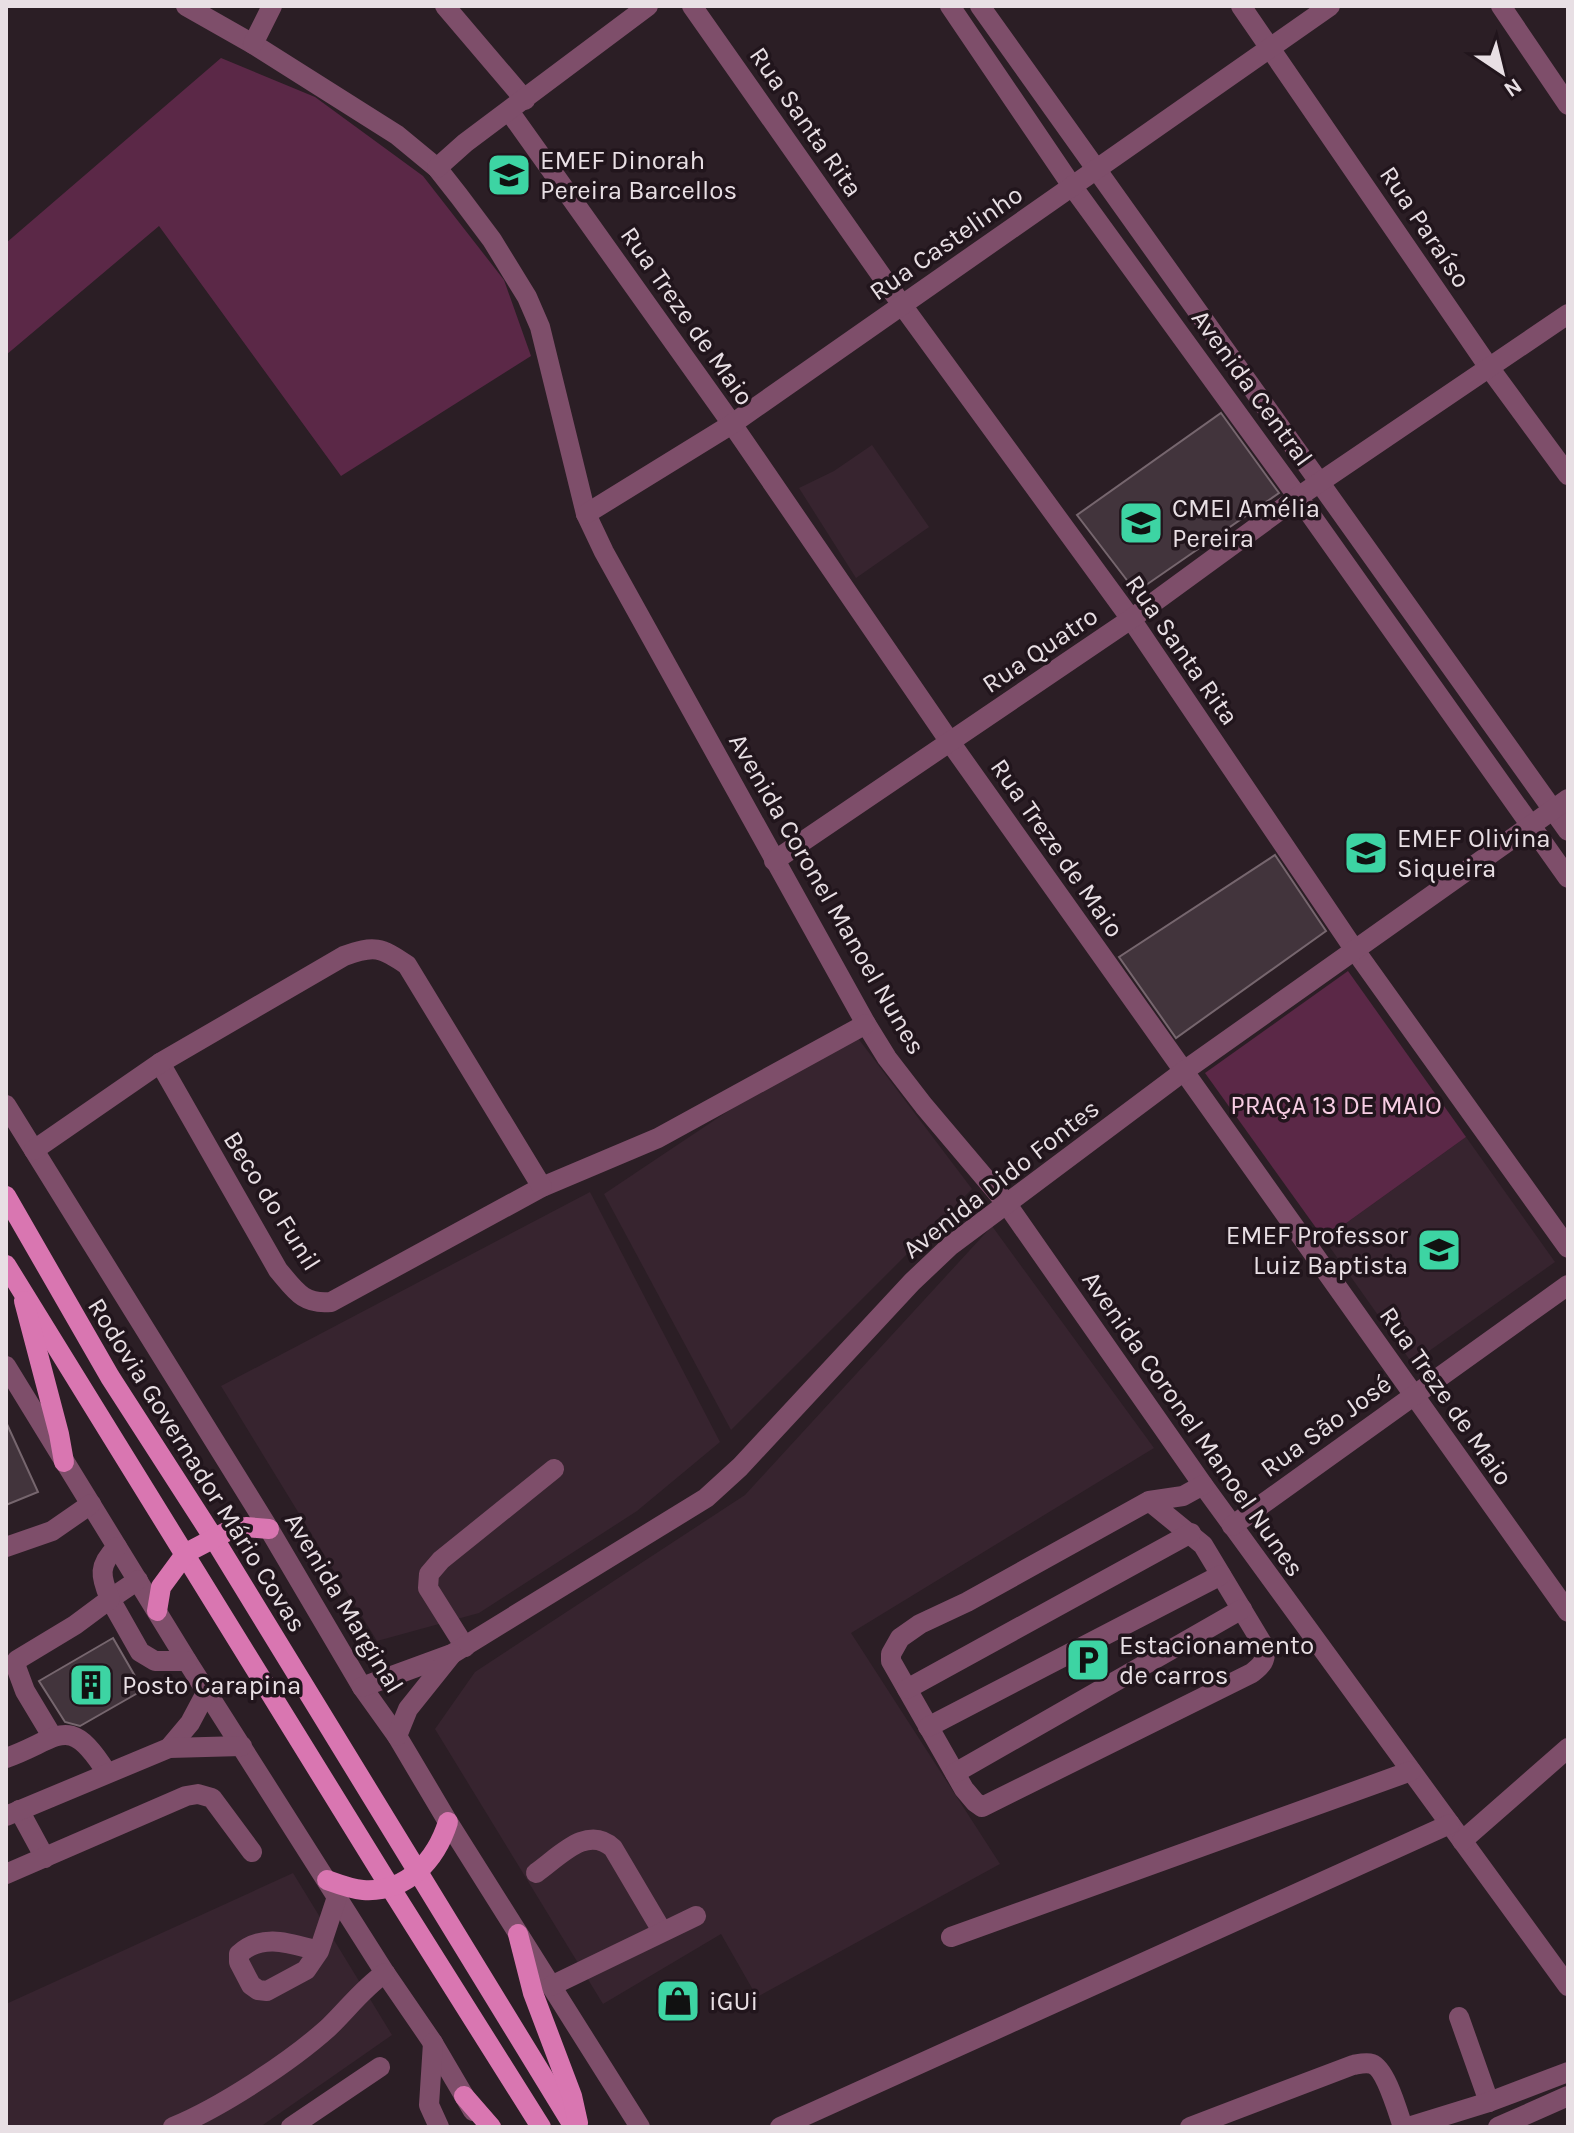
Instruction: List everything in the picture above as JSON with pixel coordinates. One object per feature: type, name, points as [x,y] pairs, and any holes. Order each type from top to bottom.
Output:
[{"type":"main road","name":"Rodovia Governador Mário Covas","points":[[6,1196],[110,1377],[213,1537],[576,2127]]},
{"type":"main road","points":[[6,1265],[541,2127]]},
{"type":"main road","points":[[20,1285],[64,1462]]},
{"type":"main road","points":[[157,1611],[161,1587],[186,1553],[230,1530],[246,1527],[269,1529]]},
{"type":"main road","points":[[332,1888],[360,1890],[390,1887],[417,1873],[434,1855],[448,1822]]},
{"type":"main road","points":[[518,1934],[533,1993],[572,2096],[576,2127]]},
{"type":"main road","points":[[464,2096],[491,2127]]},
{"type":"street","name":"Avenida Coronel Manoel Nunes","points":[[186,6],[209,13],[397,135],[437,168],[492,240],[527,297],[549,359],[586,514],[604,552],[866,1024],[887,1058],[924,1106],[1006,1203],[1232,1526],[1568,1986]]},
{"type":"street","points":[[253,44],[272,6]]},
{"type":"street","name":"Rua Treze de Maio","points":[[445,6],[517,106],[950,742],[1568,1612]]},
{"type":"street","points":[[437,168],[465,143],[648,6]]},
{"type":"street","name":"Rua Santa Rita","points":[[692,6],[902,305],[1131,619],[1354,949],[1568,1248]]},
{"type":"street","name":"Avenida Central","points":[[950,6],[1072,186],[1298,497],[1568,878]]},
{"type":"street","name":"Avenida Central","points":[[980,6],[1319,483],[1560,804],[1568,831]]},
{"type":"street","name":"Rua Paraíso","points":[[1241,6],[1488,366],[1568,475]]},
{"type":"street","name":"Rua Castelinho","points":[[586,514],[732,424],[1330,6]]},
{"type":"street","points":[[1501,6],[1568,105]]},
{"type":"street","name":"Rua Quatro","points":[[774,861],[1131,619],[1298,497],[1568,314]]},
{"type":"street","name":"Avenida Dido Fontes","points":[[362,1687],[459,1650],[706,1498],[740,1467],[912,1282],[950,1246],[1184,1071],[1560,804]]},
{"type":"street","points":[[34,1150],[160,1063],[344,956],[379,948],[407,965],[542,1187]]},
{"type":"street","name":"Beco do Funil","points":[[160,1063],[278,1270],[298,1294],[314,1304],[331,1302],[542,1187],[658,1138],[866,1024]]},
{"type":"street","name":"Avenida Marginal","points":[[6,1105],[269,1529],[362,1687],[397,1736],[640,2127]]},
{"type":"street","name":"Rua São José","points":[[1232,1526],[1568,1285]]},
{"type":"street","points":[[6,1366],[187,1661],[385,1973],[433,2043],[481,2127]]},
{"type":"street","points":[[459,1650],[428,1588],[429,1574],[441,1560],[554,1469]]},
{"type":"street","points":[[1149,1501],[1203,1545],[1265,1648],[1263,1664],[1252,1673],[982,1807],[955,1773],[891,1661],[891,1654],[900,1638],[920,1624],[967,1602],[1149,1501],[1183,1496],[1203,1485]]},
{"type":"street","points":[[6,1547],[52,1531],[91,1504]]},
{"type":"street","points":[[907,1689],[1191,1533]]},
{"type":"street","points":[[117,1547],[102,1567],[104,1585],[140,1652],[155,1661],[187,1661]]},
{"type":"street","points":[[928,1727],[1221,1575]]},
{"type":"street","points":[[52,1736],[25,1691],[15,1664],[17,1660],[75,1625],[138,1580]]},
{"type":"street","points":[[955,1773],[1242,1609]]},
{"type":"street","name":"Avenida Dido Fontes","points":[[397,1736],[408,1709],[418,1695],[459,1650]]},
{"type":"street","points":[[169,1748],[190,1723],[207,1691]]},
{"type":"street","points":[[6,1758],[52,1736],[71,1736],[91,1748],[107,1773]]},
{"type":"street","points":[[45,1858],[12,1813],[169,1748],[242,1746]]},
{"type":"street","points":[[780,2127],[1456,1832],[1568,1748]]},
{"type":"street","points":[[951,1937],[1411,1771]]},
{"type":"street","points":[[6,1874],[186,1796],[198,1794],[212,1798],[252,1852]]},
{"type":"street","points":[[536,1873],[580,1842],[592,1838],[604,1840],[613,1848],[662,1931]]},
{"type":"street","points":[[319,1951],[332,1888]]},
{"type":"street","points":[[551,1986],[696,1916]]},
{"type":"street","points":[[173,2127],[294,2056],[385,1973]]},
{"type":"street","points":[[1459,2017],[1489,2102]]},
{"type":"street","points":[[433,2043],[429,2105],[439,2127]]},
{"type":"street","points":[[1190,2127],[1353,2065],[1377,2065],[1406,2127],[1489,2102],[1568,2072]]},
{"type":"street","points":[[291,2127],[380,2067]]},
{"type":"street","points":[[1498,2127],[1568,2096]]},
{"type":"shaded area","points":[[872,445],[929,527],[856,578],[799,488],[834,471]]},
{"type":"shaded area","points":[[851,1029],[972,1189],[731,1430],[604,1194]]},
{"type":"shaded area","name":"EMEF Professor Luiz Baptista","points":[[1466,1137],[1555,1262],[1412,1363],[1324,1239]]},
{"type":"shaded area","points":[[590,1192],[720,1442],[637,1511],[479,1613],[377,1641],[221,1386]]},
{"type":"shaded area","points":[[992,1226],[1154,1448],[851,1633],[1000,1864],[757,1997],[721,1934],[603,2004],[435,1729],[475,1672],[745,1495]]},
{"type":"shaded area","points":[[293,1873],[392,2035],[260,2127],[6,2127],[6,2004]]},
{"type":"green space","points":[[221,58],[315,97],[423,176],[504,280],[531,356],[341,476],[159,226],[6,355],[6,243]]},
{"type":"green space","name":"PRAÇA 13 DE MAIO","points":[[1348,971],[1466,1137],[1324,1239],[1205,1073]]},
{"type":"building","points":[[1221,413],[1279,493],[1136,592],[1077,515]]},
{"type":"building","points":[[1275,855],[1326,931],[1176,1038],[1119,957]]},
{"type":"building","points":[[6,1422],[38,1492],[6,1505]]},
{"type":"building","name":"Posto Carapina","points":[[113,1638],[143,1690],[80,1726],[65,1722],[39,1681]]},
{"type":"place","name":"EMEF Dinorah Pereira Barcellos","points":[[509,175]]},
{"type":"place","name":"CMEI Amélia Pereira","points":[[1141,523]]},
{"type":"place","name":"EMEF Olivina Siqueira","points":[[1366,853]]},
{"type":"place","name":"EMEF Professor Luiz Baptista","points":[[1439,1250]]},
{"type":"place","name":"Estacionamento de carros","points":[[1088,1660]]},
{"type":"place","name":"Posto Carapina","points":[[91,1685]]},
{"type":"place","name":"iGUi","points":[[678,2001]]}]
